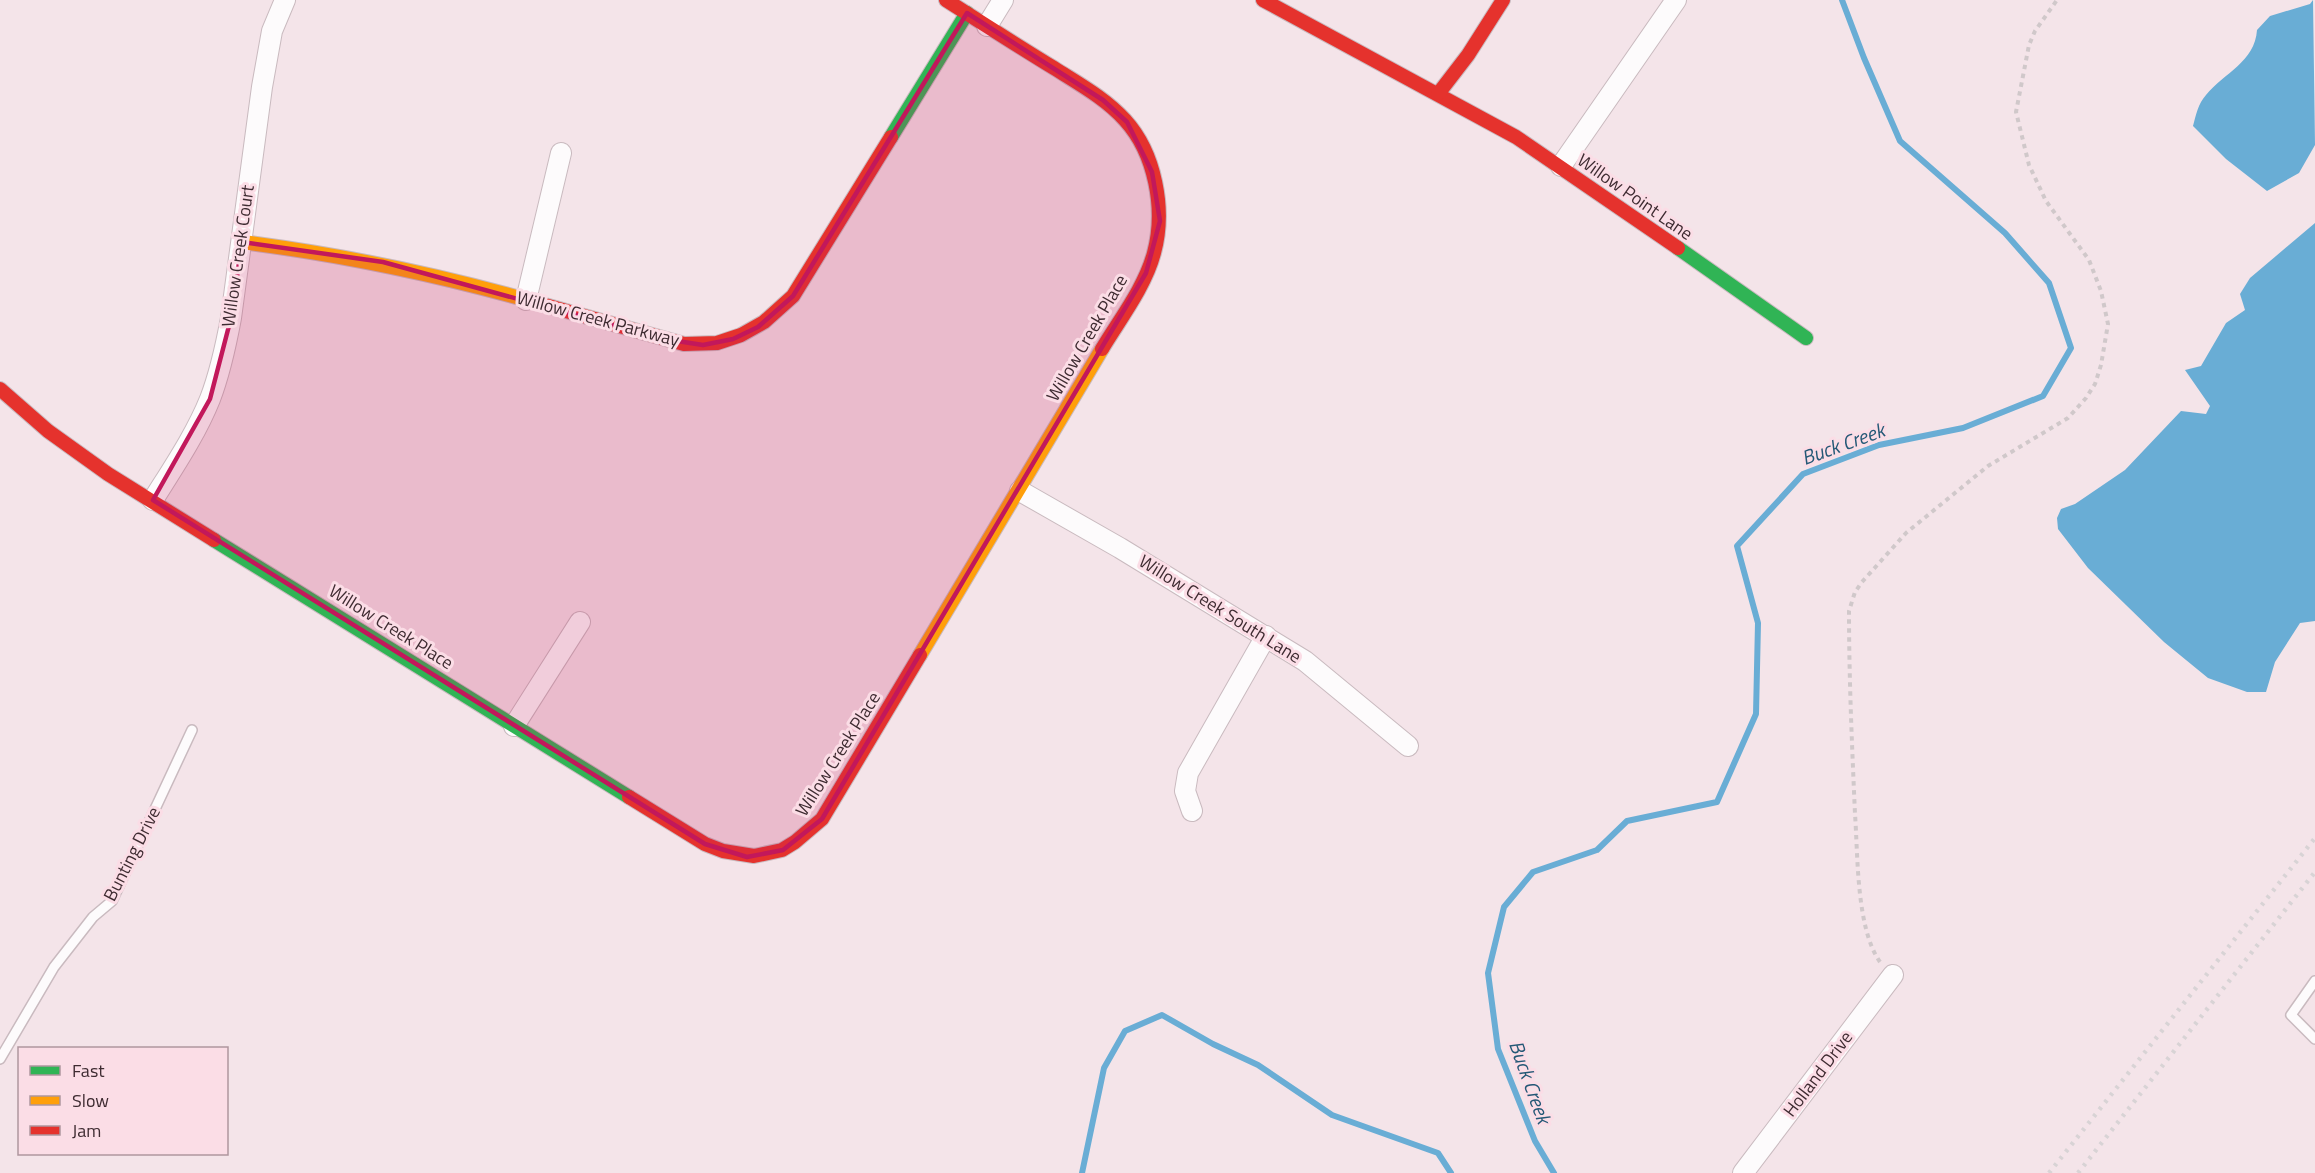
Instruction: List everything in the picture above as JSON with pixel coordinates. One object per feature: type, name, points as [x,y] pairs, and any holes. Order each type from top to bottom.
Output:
[{"type":"street","name":"Willow Creek Court","points":[[153,500],[210,399],[231,318],[248,182],[272,31],[285,0]]},
{"type":"street","points":[[946,0],[967,13]]},
{"type":"street","points":[[987,26],[1003,0]]},
{"type":"street","name":"Willow Point Lane","points":[[1263,0],[1488,120],[1561,166],[1806,338]]},
{"type":"street","points":[[1438,94],[1468,55],[1503,0]]},
{"type":"street","points":[[1561,166],[1676,0]]},
{"type":"street","name":"Willow Creek Parkway","points":[[242,242],[383,262],[664,339],[693,344],[719,342],[758,327],[778,312],[793,296],[967,13]]},
{"type":"street","name":"Willow Creek Place","points":[[0,389],[48,431],[108,474],[705,844],[726,853],[747,857],[783,850],[804,837],[822,819],[1020,491],[1146,273],[1154,254],[1160,221],[1157,190],[1143,150],[1127,122],[1091,90],[967,13]]},
{"type":"street","points":[[526,300],[561,153]]},
{"type":"street","name":"Willow Creek South Lane","points":[[1020,491],[1266,636],[1326,677],[1408,746]]},
{"type":"street","points":[[514,726],[580,622]]},
{"type":"street","points":[[1192,811],[1185,791],[1188,773],[1266,636]]},
{"type":"street","name":"Holland Drive","points":[[1743,1173],[1893,975]]},
{"type":"lane","name":"Bunting Drive","points":[[0,1059],[54,967],[93,917],[112,901],[192,730]]},
{"type":"lane","points":[[2315,981],[2291,1015],[2315,1039]]},
{"type":"path","points":[[1893,975],[1878,961],[1868,939],[1859,878],[1849,694],[1850,603],[1862,582],[1915,526],[1988,466],[2044,434],[2078,410],[2095,384],[2106,343],[2108,324],[2106,308],[2090,260],[2046,201],[2029,165],[2016,112],[2029,45],[2047,12],[2057,0]]},
{"type":"highlighted area","points":[[967,13],[1103,100],[1127,122],[1152,172],[1160,221],[1146,273],[822,819],[783,850],[747,857],[705,844],[153,500],[210,399],[231,318],[242,242],[383,262],[664,339],[703,345],[733,339],[758,327],[793,296]]},
{"type":"water","points":[[2313,0],[2315,145],[2299,173],[2267,191],[2226,159],[2193,126],[2203,98],[2245,59],[2251,51],[2257,30],[2270,16],[2310,4]]},
{"type":"water","points":[[2315,223],[2315,621],[2300,623],[2275,662],[2266,692],[2247,692],[2208,678],[2164,642],[2088,568],[2058,529],[2057,518],[2061,509],[2075,504],[2125,470],[2181,411],[2206,414],[2210,406],[2185,370],[2201,366],[2226,323],[2245,310],[2240,294],[2250,278]]},
{"type":"waterway","name":"Buck Creek","points":[[1554,1173],[1535,1141],[1498,1049],[1488,973],[1504,907],[1533,872],[1597,850],[1627,821],[1717,802],[1756,714],[1758,623],[1737,546],[1803,474],[1879,445],[1963,428],[2043,396],[2071,348],[2049,283],[2005,233],[1900,141],[1842,0]]},
{"type":"waterway","name":"Buck Creek","points":[[1082,1173],[1104,1068],[1125,1031],[1162,1015],[1213,1044],[1258,1065],[1332,1115],[1438,1153],[1451,1173]]},
{"type":"railway","points":[[2049,1173],[2315,838]]},
{"type":"railway","points":[[2078,1173],[2315,872]]},
{"type":"traffic: fast","points":[[891,137],[967,13]]},
{"type":"traffic: fast","points":[[1678,248],[1806,338]]},
{"type":"traffic: fast","points":[[214,540],[629,797]]},
{"type":"traffic: slow","points":[[242,242],[389,266],[534,302]]},
{"type":"traffic: slow","points":[[920,655],[1102,349]]},
{"type":"traffic: jam","points":[[946,0],[1100,98],[1125,120],[1144,149],[1151,165],[1158,200],[1159,218],[1154,253],[1145,278],[1102,349]]},
{"type":"traffic: jam","points":[[1263,0],[1516,137],[1678,248]]},
{"type":"traffic: jam","points":[[1438,94],[1468,55],[1503,0]]},
{"type":"traffic: jam","points":[[534,302],[684,344],[717,343],[741,335],[764,322],[793,296],[891,137]]},
{"type":"traffic: jam","points":[[0,389],[48,431],[108,474],[214,540]]},
{"type":"traffic: jam","points":[[629,797],[705,844],[723,851],[754,856],[782,850],[822,819],[920,655]]}]
